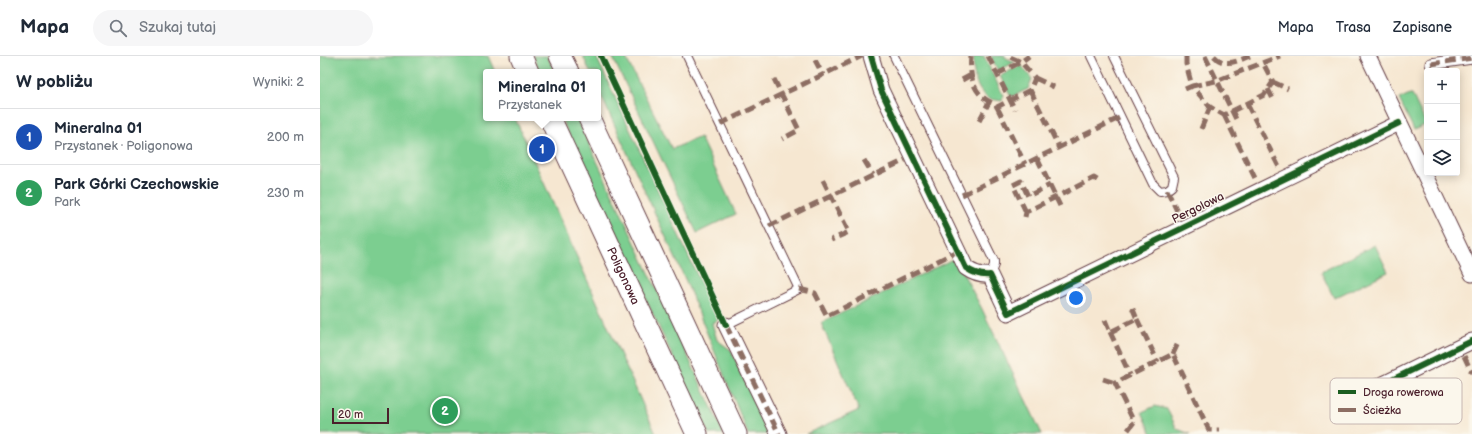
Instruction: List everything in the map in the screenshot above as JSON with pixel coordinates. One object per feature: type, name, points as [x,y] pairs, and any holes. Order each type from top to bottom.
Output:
[{"type":"main road","points":[[521,56],[527,69]]},
{"type":"main road","points":[[560,56],[566,69]]},
{"type":"main road","name":"Poligonowa","points":[[551,121],[697,434]]},
{"type":"main road","points":[[590,121],[736,434]]},
{"type":"street","points":[[871,56],[881,90],[966,268],[971,272],[990,275]]},
{"type":"street","points":[[1368,56],[1472,274]]},
{"type":"street","points":[[1431,64],[1472,58]]},
{"type":"street","name":"Pergolowa","points":[[990,275],[1008,313],[1399,122]]},
{"type":"street","points":[[726,325],[779,434]]},
{"type":"street","points":[[1396,378],[1472,341]]},
{"type":"lane","points":[[687,56],[799,289],[726,325]]},
{"type":"lane","points":[[894,56],[994,261],[990,275]]},
{"type":"lane","points":[[1091,56],[1153,184],[1160,190],[1167,190],[1172,186],[1174,177],[1114,56]]},
{"type":"green space","points":[[320,56],[488,56],[494,69],[483,69],[483,121],[516,121],[656,434],[320,434]]},
{"type":"green space","points":[[533,56],[547,56],[554,69],[539,69]]},
{"type":"green space","points":[[583,56],[596,56],[718,320],[712,323],[717,340],[731,350],[769,434],[748,434],[685,279],[601,96],[601,69],[589,69]]},
{"type":"green space","points":[[612,56],[625,56],[672,149],[700,137],[736,214],[697,233]]},
{"type":"green space","points":[[974,56],[984,56],[1003,95],[1002,101],[989,99],[980,91],[974,74]]},
{"type":"green space","points":[[1005,56],[1006,58],[1015,62],[998,71],[991,57]]},
{"type":"green space","points":[[1021,65],[1032,79],[1028,89],[1011,97],[1000,76]]},
{"type":"green space","points":[[1412,94],[1424,120],[1424,125],[1414,130],[1399,99]]},
{"type":"green space","points":[[562,121],[578,121],[724,434],[709,434]]},
{"type":"green space","points":[[1375,245],[1388,272],[1334,298],[1321,272]]},
{"type":"green space","points":[[955,258],[981,307],[1042,434],[806,434],[859,410],[821,323]]},
{"type":"green space","points":[[1155,406],[1167,409],[1177,429],[1190,434],[1152,434],[1142,412]]},
{"type":"marked path","points":[[720,124],[862,56]]},
{"type":"marked path","points":[[971,56],[972,78],[977,91],[997,107],[1030,90],[1035,78],[1021,62],[1008,56]]},
{"type":"marked path","points":[[988,56],[1015,110]]},
{"type":"marked path","points":[[997,74],[1021,62],[1029,56]]},
{"type":"marked path","points":[[1186,56],[1186,64],[1192,86],[1216,81],[1280,56]]},
{"type":"marked path","points":[[1205,56],[1236,119]]},
{"type":"marked path","points":[[1214,56],[1218,60],[1227,63],[1250,56]]},
{"type":"marked path","points":[[1431,64],[1472,58]]},
{"type":"marked path","points":[[815,60],[823,75]]},
{"type":"marked path","points":[[1185,89],[1192,86],[1210,107],[1224,115],[1264,95],[1273,82],[1263,63]]},
{"type":"marked path","points":[[962,80],[971,75]]},
{"type":"marked path","points":[[1035,78],[1054,87]]},
{"type":"marked path","points":[[774,79],[799,130],[782,139]]},
{"type":"marked path","points":[[1273,82],[1288,89]]},
{"type":"marked path","points":[[1268,89],[1273,99]]},
{"type":"marked path","points":[[1030,90],[1059,147]]},
{"type":"marked path","points":[[979,121],[989,102]]},
{"type":"marked path","points":[[1247,104],[1280,169]]},
{"type":"marked path","points":[[997,107],[1025,164]]},
{"type":"marked path","points":[[1201,129],[1210,107]]},
{"type":"marked path","points":[[1224,115],[1256,180]]},
{"type":"marked path","points":[[962,195],[1121,117]]},
{"type":"marked path","points":[[1037,158],[1060,206]]},
{"type":"marked path","points":[[864,160],[873,175]]},
{"type":"marked path","points":[[769,226],[905,160]]},
{"type":"marked path","points":[[1025,217],[1026,212],[1094,178],[1100,182]]},
{"type":"marked path","points":[[823,180],[849,232],[831,240]]},
{"type":"marked path","points":[[1026,212],[1013,185],[1021,181],[1028,196],[1050,185]]},
{"type":"marked path","points":[[1167,190],[1177,211]]},
{"type":"marked path","points":[[799,289],[815,293],[827,316],[958,251]]},
{"type":"marked path","points":[[1105,320],[1110,332],[1137,319],[1132,307]]},
{"type":"marked path","points":[[1137,319],[1158,362]]},
{"type":"marked path","points":[[726,325],[779,434]]},
{"type":"marked path","points":[[1110,332],[1130,375]]},
{"type":"marked path","points":[[1173,354],[1178,343]]},
{"type":"marked path","points":[[1128,430],[1134,422],[1115,383],[1173,354],[1209,430],[1219,430]]},
{"type":"marked path","points":[[1464,356],[1472,373]]},
{"type":"marked path","points":[[1103,379],[1115,383]]},
{"type":"cycle path","points":[[601,56],[726,325]]},
{"type":"cycle path","points":[[871,56],[881,90],[966,268],[977,274],[990,275],[1008,313],[1399,123]]},
{"type":"cycle path","points":[[1396,378],[1472,341]]},
{"type":"place","name":"Mineralna 01","points":[[542,149]]},
{"type":"place","name":"Park Górki Czechowskie","points":[[445,411]]}]
